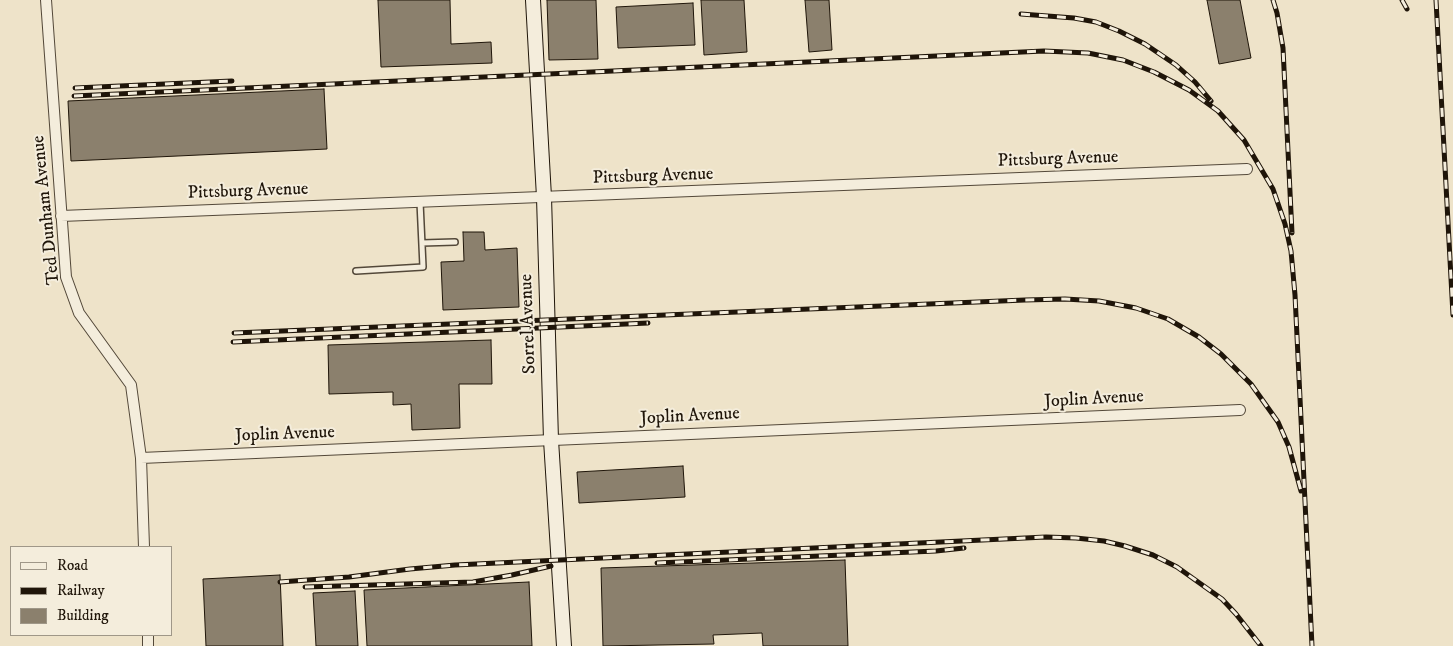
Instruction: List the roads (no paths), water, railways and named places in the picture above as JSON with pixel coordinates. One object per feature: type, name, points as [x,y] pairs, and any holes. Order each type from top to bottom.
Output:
[{"type":"street","name":"Ted Dunham Avenue","points":[[46,0],[66,277],[79,313],[131,385],[141,458],[144,546]]},
{"type":"street","name":"Sorrel Avenue","points":[[533,0],[544,197],[551,440],[564,646]]},
{"type":"street","name":"Pittsburg Avenue","points":[[61,216],[1247,169]]},
{"type":"street","name":"Joplin Avenue","points":[[141,458],[1240,410]]},
{"type":"lane","points":[[356,270],[423,267],[420,202]]},
{"type":"lane","points":[[422,243],[455,242]]},
{"type":"railway","points":[[1273,0],[1283,48],[1292,233]]},
{"type":"railway","points":[[1402,0],[1407,9]]},
{"type":"railway","points":[[1436,0],[1453,315]]},
{"type":"railway","points":[[1021,14],[1074,18],[1096,22],[1119,31],[1145,44],[1176,65],[1195,82],[1211,101]]},
{"type":"railway","points":[[74,96],[1044,51],[1088,53],[1123,60],[1154,72],[1189,90],[1218,111],[1244,140],[1273,189],[1285,224],[1291,251],[1295,295],[1312,646]]},
{"type":"railway","points":[[75,88],[232,81]]},
{"type":"railway","points":[[234,333],[1025,300],[1065,299],[1099,301],[1136,308],[1168,319],[1199,337],[1221,354],[1251,384],[1278,422],[1289,447],[1301,491]]},
{"type":"railway","points":[[233,342],[648,323]]},
{"type":"railway","points":[[280,582],[349,577],[455,565],[1046,537],[1076,538],[1104,541],[1125,546],[1153,555],[1177,567],[1222,599],[1261,646]]},
{"type":"railway","points":[[657,563],[936,551],[964,548]]},
{"type":"railway","points":[[305,587],[473,582],[551,566]]}]
